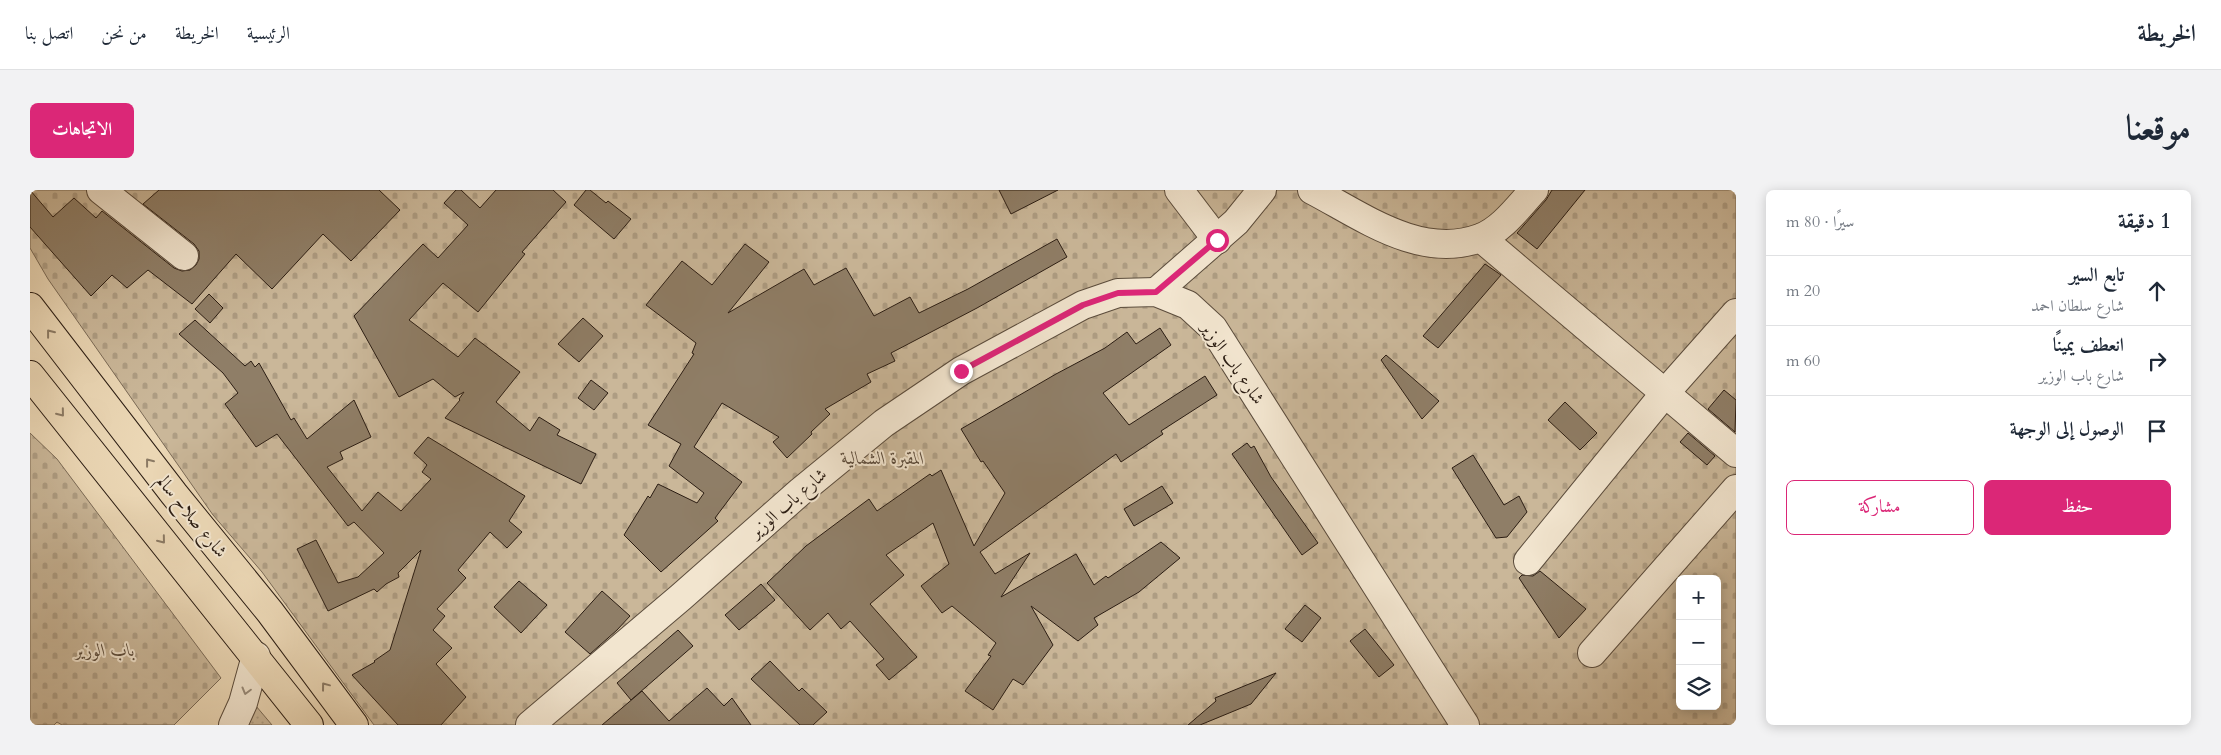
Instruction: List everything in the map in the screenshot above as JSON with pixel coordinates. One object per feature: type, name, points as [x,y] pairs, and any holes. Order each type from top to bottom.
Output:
[{"type":"highway","name":"شارع صلاح سالم","points":[[30,307],[174,494],[270,612],[354,725]]},
{"type":"highway","points":[[30,375],[256,656],[309,725]]},
{"type":"street","points":[[101,190],[184,256]]},
{"type":"street","points":[[1179,190],[1217,240]]},
{"type":"street","points":[[1156,292],[1236,222],[1262,190]]},
{"type":"street","points":[[1312,190],[1350,198],[1402,238],[1430,243],[1457,243],[1481,238],[1504,223],[1534,190]]},
{"type":"street","points":[[1481,238],[1736,453]]},
{"type":"street","name":"شارع باب الوزير","points":[[530,725],[681,597],[801,491],[884,423],[961,371],[1083,305],[1118,293],[1156,292],[1188,304],[1213,328],[1465,725]]},
{"type":"street","points":[[1528,561],[1665,393],[1736,313]]},
{"type":"street","points":[[1592,654],[1736,489]]},
{"type":"street","points":[[233,725],[243,703],[256,656]]},
{"type":"green space","name":"المقبرة الشمالية","points":[[30,190],[1736,190],[1736,725],[374,725],[262,572],[213,515],[48,279],[30,248]]},
{"type":"green space","name":"باب الوزير","points":[[30,433],[57,459],[221,678],[174,725],[62,725],[57,722],[54,725],[30,725]]},
{"type":"green space","points":[[256,706],[272,725],[245,725]]},
{"type":"building","points":[[30,190],[53,217],[74,198],[96,218],[102,211],[174,268],[182,271],[190,270],[196,265],[199,259],[199,251],[194,244],[143,204],[159,190],[379,190],[400,210],[351,261],[323,234],[272,289],[236,254],[192,304],[148,270],[127,288],[112,275],[91,296],[30,227]]},
{"type":"building","points":[[456,190],[461,190],[480,208],[496,190],[553,190],[566,202],[522,252],[525,254],[478,312],[443,283],[409,320],[458,357],[475,338],[520,372],[496,402],[530,431],[539,417],[560,430],[557,435],[596,454],[581,484],[445,418],[464,392],[455,397],[433,379],[399,397],[354,316],[423,244],[438,258],[468,225],[444,203]]},
{"type":"building","points":[[586,190],[590,190],[606,203],[608,201],[631,219],[614,239],[574,205]]},
{"type":"building","points":[[999,190],[1058,190],[1011,214]]},
{"type":"building","points":[[1552,190],[1585,190],[1537,249],[1517,233],[1546,200]]},
{"type":"building","points":[[1057,239],[1067,257],[977,308],[891,353],[895,361],[867,374],[871,382],[825,409],[830,414],[787,458],[773,442],[779,437],[722,403],[694,447],[742,482],[715,518],[718,521],[661,572],[624,535],[648,496],[650,498],[658,484],[697,503],[704,493],[669,466],[681,444],[648,425],[694,354],[692,353],[696,343],[646,305],[682,261],[712,285],[745,244],[769,262],[728,313],[804,269],[814,285],[846,268],[874,316],[910,297],[919,313],[968,289]]},
{"type":"building","points":[[1485,264],[1501,275],[1438,348],[1423,336]]},
{"type":"building","points":[[209,294],[223,308],[210,323],[195,309]]},
{"type":"building","points":[[583,318],[603,336],[579,362],[558,344]]},
{"type":"building","points":[[195,320],[245,366],[251,361],[255,367],[259,363],[291,420],[294,418],[307,439],[354,400],[371,437],[340,452],[343,459],[327,467],[362,511],[378,492],[401,511],[431,479],[422,472],[427,465],[414,453],[428,437],[525,496],[509,521],[522,532],[507,548],[490,532],[458,570],[466,578],[437,609],[445,616],[433,630],[452,648],[436,664],[466,697],[441,725],[398,725],[352,675],[375,662],[390,650],[421,550],[398,573],[399,577],[386,584],[377,592],[374,589],[328,611],[297,549],[316,540],[338,583],[358,577],[384,553],[354,522],[348,526],[277,434],[256,447],[225,404],[238,393],[223,373],[179,334]]},
{"type":"building","points":[[1160,328],[1171,345],[1103,393],[1129,425],[1205,376],[1217,395],[1161,431],[1163,434],[1121,462],[1116,454],[980,552],[995,574],[1030,553],[1001,597],[1076,554],[1094,585],[1106,576],[1108,578],[1161,542],[1180,558],[1139,592],[1094,618],[1098,625],[1078,641],[1031,606],[1053,645],[1023,685],[1013,679],[993,710],[965,691],[991,656],[988,655],[996,643],[952,606],[942,613],[921,586],[949,564],[933,523],[886,555],[904,575],[870,604],[917,657],[889,680],[876,665],[884,659],[850,621],[841,629],[828,613],[810,630],[767,583],[806,546],[869,499],[877,511],[930,474],[932,476],[941,470],[974,546],[1005,493],[983,461],[981,462],[961,429],[1105,348],[1127,332],[1136,344]]},
{"type":"building","points":[[1386,355],[1439,401],[1422,419],[1381,360]]},
{"type":"building","points":[[591,380],[608,393],[594,410],[578,398]]},
{"type":"building","points":[[1724,390],[1736,400],[1735,432],[1708,409]]},
{"type":"building","points":[[1565,402],[1597,433],[1580,450],[1548,420]]},
{"type":"building","points":[[1688,433],[1715,456],[1707,465],[1680,442]]},
{"type":"building","points":[[1247,443],[1251,448],[1254,446],[1271,477],[1318,543],[1302,555],[1232,454]]},
{"type":"building","points":[[1473,455],[1504,505],[1519,496],[1527,512],[1507,537],[1496,538],[1452,468]]},
{"type":"building","points":[[1162,486],[1173,503],[1134,526],[1124,509]]},
{"type":"building","points":[[1540,571],[1586,609],[1559,638],[1519,578],[1522,575],[1533,576]]},
{"type":"building","points":[[519,581],[547,605],[521,633],[494,607]]},
{"type":"building","points":[[761,584],[775,600],[739,630],[725,615]]},
{"type":"building","points":[[602,591],[630,616],[590,654],[565,632]]},
{"type":"building","points":[[1305,605],[1321,618],[1302,642],[1285,629]]},
{"type":"building","points":[[1365,629],[1394,665],[1379,677],[1350,641]]},
{"type":"building","points":[[678,630],[693,646],[631,700],[617,683]]},
{"type":"building","points":[[770,661],[799,691],[802,688],[827,712],[813,725],[800,725],[751,679]]},
{"type":"building","points":[[1276,673],[1251,704],[1200,725],[1188,725],[1216,701],[1215,698]]},
{"type":"building","points":[[707,688],[724,706],[732,698],[751,725],[602,725],[642,691],[669,721]]},
{"type":"route","points":[[961,371],[1083,305],[1118,293],[1156,292],[1217,240]]}]
